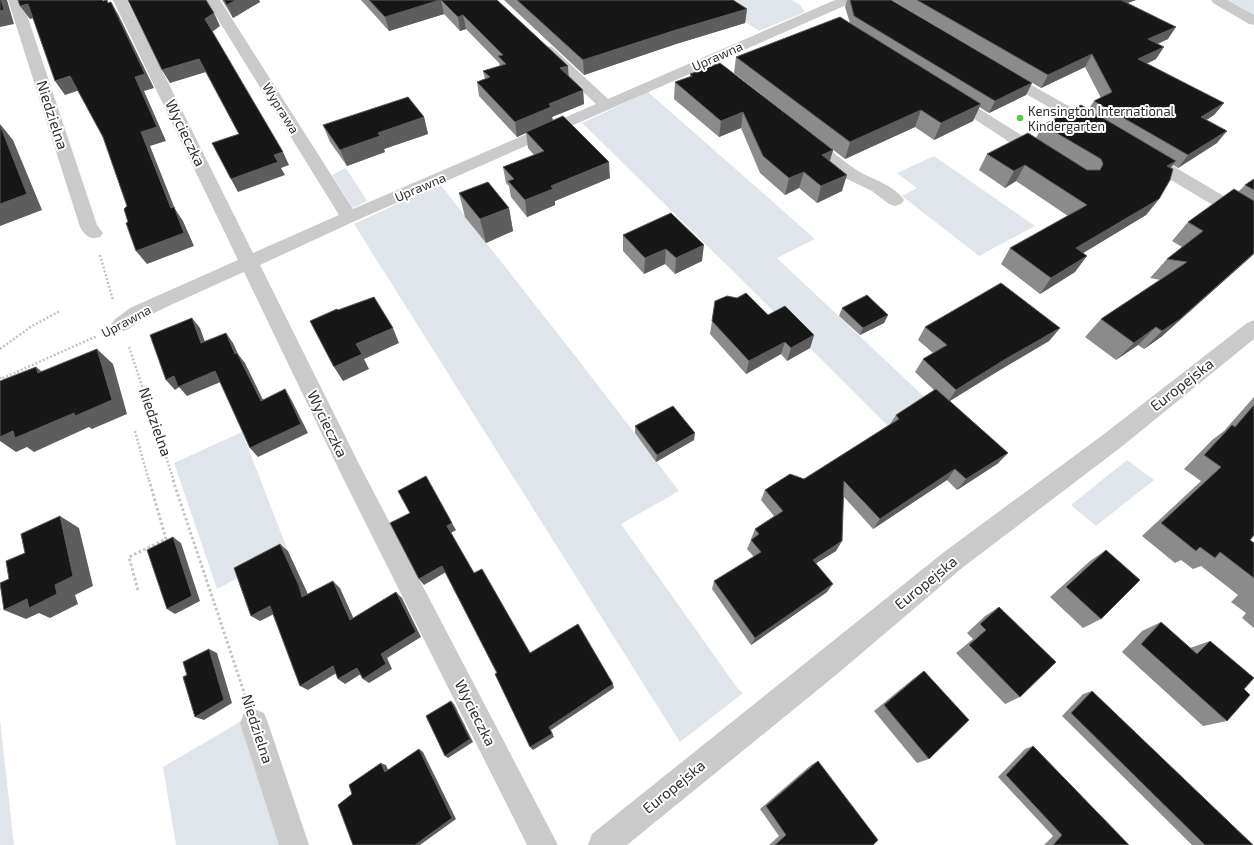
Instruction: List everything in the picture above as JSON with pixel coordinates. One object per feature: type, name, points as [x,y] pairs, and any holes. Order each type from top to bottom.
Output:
[{"type":"street","name":"Niedzielna","points":[[14,0],[89,227],[94,233]]},
{"type":"street","name":"Wycieczka","points":[[120,0],[361,492],[543,845]]},
{"type":"street","name":"Wyprawa","points":[[213,0],[349,217]]},
{"type":"street","name":"Uprawna","points":[[121,325],[137,313],[349,217],[515,146],[606,105],[713,65],[822,17],[846,0]]},
{"type":"street","points":[[1218,0],[1254,21]]},
{"type":"street","points":[[538,42],[606,105]]},
{"type":"street","points":[[988,65],[1108,136]]},
{"type":"street","points":[[938,90],[1056,165]]},
{"type":"street","points":[[796,130],[853,175],[878,187],[895,200]]},
{"type":"street","points":[[1135,151],[1254,222]]},
{"type":"street","name":"Europejska","points":[[603,845],[826,666],[953,560],[1112,441],[1254,328]]},
{"type":"street","name":"Niedzielna","points":[[254,723],[294,845]]},
{"type":"path","name":"Niedzielna","points":[[94,233],[105,275],[121,325],[254,723]]},
{"type":"path","points":[[0,349],[32,326],[60,311]]},
{"type":"path","name":"Uprawna","points":[[0,377],[1,379],[121,325]]},
{"type":"path","points":[[135,431],[166,539],[129,558],[138,590]]},
{"type":"shaded area","points":[[713,0],[792,0],[800,5],[805,12],[759,31]]},
{"type":"shaded area","points":[[1224,0],[1254,0],[1254,17]]},
{"type":"shaded area","points":[[648,92],[815,239],[777,258],[936,408],[889,427],[582,123]]},
{"type":"shaded area","points":[[934,156],[1035,226],[979,256],[902,196],[917,188],[897,173]]},
{"type":"shaded area","points":[[346,168],[367,201],[353,208],[332,175]]},
{"type":"shaded area","points":[[440,184],[679,491],[621,524],[738,689],[743,693],[680,742],[354,224]]},
{"type":"shaded area","points":[[242,432],[288,551],[217,589],[174,463]]},
{"type":"shaded area","points":[[1127,460],[1154,480],[1096,526],[1071,505]]},
{"type":"shaded area","points":[[245,719],[286,845],[176,845],[163,767]]},
{"type":"shaded area","points":[[0,720],[14,845],[0,845]]},
{"type":"building","points":[[0,0],[4,10],[0,11]]},
{"type":"building","points":[[18,0],[107,0],[108,3],[111,2],[145,74],[135,77],[157,127],[141,132],[171,208],[174,207],[184,233],[136,251],[126,223],[128,222],[124,209],[127,206],[103,137],[70,76],[55,81],[28,4],[20,6]]},
{"type":"building","points":[[128,0],[206,0],[214,13],[205,19],[283,152],[274,155],[278,162],[231,179],[212,143],[239,134],[199,59],[162,70]]},
{"type":"building","points":[[224,0],[236,0],[227,5]]},
{"type":"building","points":[[369,0],[440,0],[385,17]]},
{"type":"building","points":[[441,0],[497,0],[568,66],[560,68],[583,90],[549,104],[551,107],[515,122],[477,82],[490,77],[483,71],[506,64],[498,56],[503,55],[463,15],[458,17]]},
{"type":"building","points":[[517,0],[733,0],[747,9],[583,60]]},
{"type":"building","points":[[850,0],[891,0],[1032,83],[995,101],[854,16]]},
{"type":"building","points":[[917,0],[1121,0],[1176,27],[1148,39],[1164,47],[1138,59],[1224,103],[1201,117],[1227,131],[1188,155],[1094,101],[1112,92],[1092,54],[1048,75]]},
{"type":"building","points":[[840,17],[981,104],[941,123],[921,110],[850,142],[736,57]]},
{"type":"building","points":[[720,63],[833,150],[822,155],[847,175],[821,186],[804,172],[789,178],[763,156],[743,112],[721,121],[675,82],[692,76],[690,74]]},
{"type":"building","points":[[408,97],[424,117],[378,133],[380,136],[340,150],[323,125]]},
{"type":"building","points":[[1081,105],[1176,161],[1167,166],[1173,169],[1170,180],[1159,199],[1076,248],[1087,256],[1051,278],[1010,248],[1087,205],[1025,165],[1014,171],[987,154],[1028,133],[1087,170],[1100,170],[1103,164],[1101,159],[1043,125]]},
{"type":"building","points":[[563,116],[609,162],[551,186],[553,189],[525,200],[508,181],[514,179],[503,167],[544,151],[526,132]]},
{"type":"building","points":[[0,125],[27,194],[0,204]]},
{"type":"building","points":[[1254,179],[1254,190],[1245,185]]},
{"type":"building","points":[[488,182],[509,208],[480,219],[459,193]]},
{"type":"building","points":[[1234,189],[1254,201],[1254,253],[1180,319],[1162,331],[1156,327],[1134,343],[1101,319],[1187,262],[1167,259],[1203,231],[1188,222]]},
{"type":"building","points":[[671,213],[704,245],[676,258],[666,249],[645,258],[623,235]]},
{"type":"building","points":[[1001,283],[1060,328],[956,390],[923,359],[947,345],[925,327]]},
{"type":"building","points":[[746,293],[768,315],[785,306],[814,335],[791,348],[785,342],[749,361],[712,321],[715,301],[727,296],[737,298]]},
{"type":"building","points":[[867,295],[888,315],[863,328],[842,308]]},
{"type":"building","points":[[374,297],[393,328],[356,344],[362,354],[334,367],[310,321],[337,309],[338,310]]},
{"type":"building","points":[[192,318],[201,343],[226,333],[235,354],[237,353],[261,401],[285,389],[301,424],[250,448],[215,371],[178,387],[174,376],[166,380],[150,335]]},
{"type":"building","points":[[97,349],[112,400],[75,416],[74,413],[15,438],[13,431],[0,437],[0,381],[36,367],[38,373]]},
{"type":"building","points":[[936,389],[1008,453],[966,479],[955,469],[880,519],[844,481],[842,541],[813,560],[833,584],[755,638],[714,581],[761,552],[751,540],[759,534],[755,529],[783,511],[765,490],[790,474],[804,479],[899,419],[896,415]]},
{"type":"building","points":[[1254,405],[1254,535],[1250,540],[1254,543],[1254,578],[1220,552],[1215,558],[1200,547],[1196,551],[1161,523],[1221,467],[1204,455],[1232,425],[1235,427]]},
{"type":"building","points":[[673,406],[695,433],[657,455],[635,426]]},
{"type":"building","points":[[426,476],[452,523],[447,526],[474,573],[482,569],[530,653],[578,624],[613,684],[549,727],[552,734],[530,747],[495,674],[497,673],[442,566],[419,579],[390,523],[410,513],[398,491]]},
{"type":"building","points":[[60,516],[73,576],[55,585],[57,594],[29,608],[27,599],[4,610],[0,583],[9,579],[6,561],[25,553],[21,534]]},
{"type":"building","points":[[173,537],[192,596],[167,609],[147,550]]},
{"type":"building","points":[[280,544],[299,586],[302,597],[333,581],[350,620],[396,592],[416,632],[381,654],[386,664],[363,679],[357,668],[338,679],[333,666],[300,686],[270,606],[251,616],[234,568]]},
{"type":"building","points":[[1106,550],[1140,580],[1101,619],[1066,587]]},
{"type":"building","points":[[999,607],[1056,662],[1020,697],[969,645],[986,630],[980,624]]},
{"type":"building","points":[[1161,622],[1197,654],[1210,641],[1254,678],[1244,689],[1250,695],[1227,721],[1141,644]]},
{"type":"building","points":[[209,649],[224,700],[195,717],[183,677],[187,675],[183,662]]},
{"type":"building","points":[[924,671],[969,720],[929,759],[884,705]]},
{"type":"building","points":[[1092,691],[1253,845],[1205,845],[1071,713]]},
{"type":"building","points":[[451,701],[470,739],[445,756],[426,716]]},
{"type":"building","points":[[1033,746],[1129,845],[1053,845],[1062,835],[1006,775]]},
{"type":"building","points":[[419,749],[452,818],[415,845],[353,845],[338,805],[352,794],[349,785],[381,763],[385,772]]},
{"type":"building","points":[[818,761],[878,840],[873,845],[775,845],[786,835],[766,806]]},
{"type":"place","name":"Kensington International Kindergarten","points":[[1020,118]]}]
